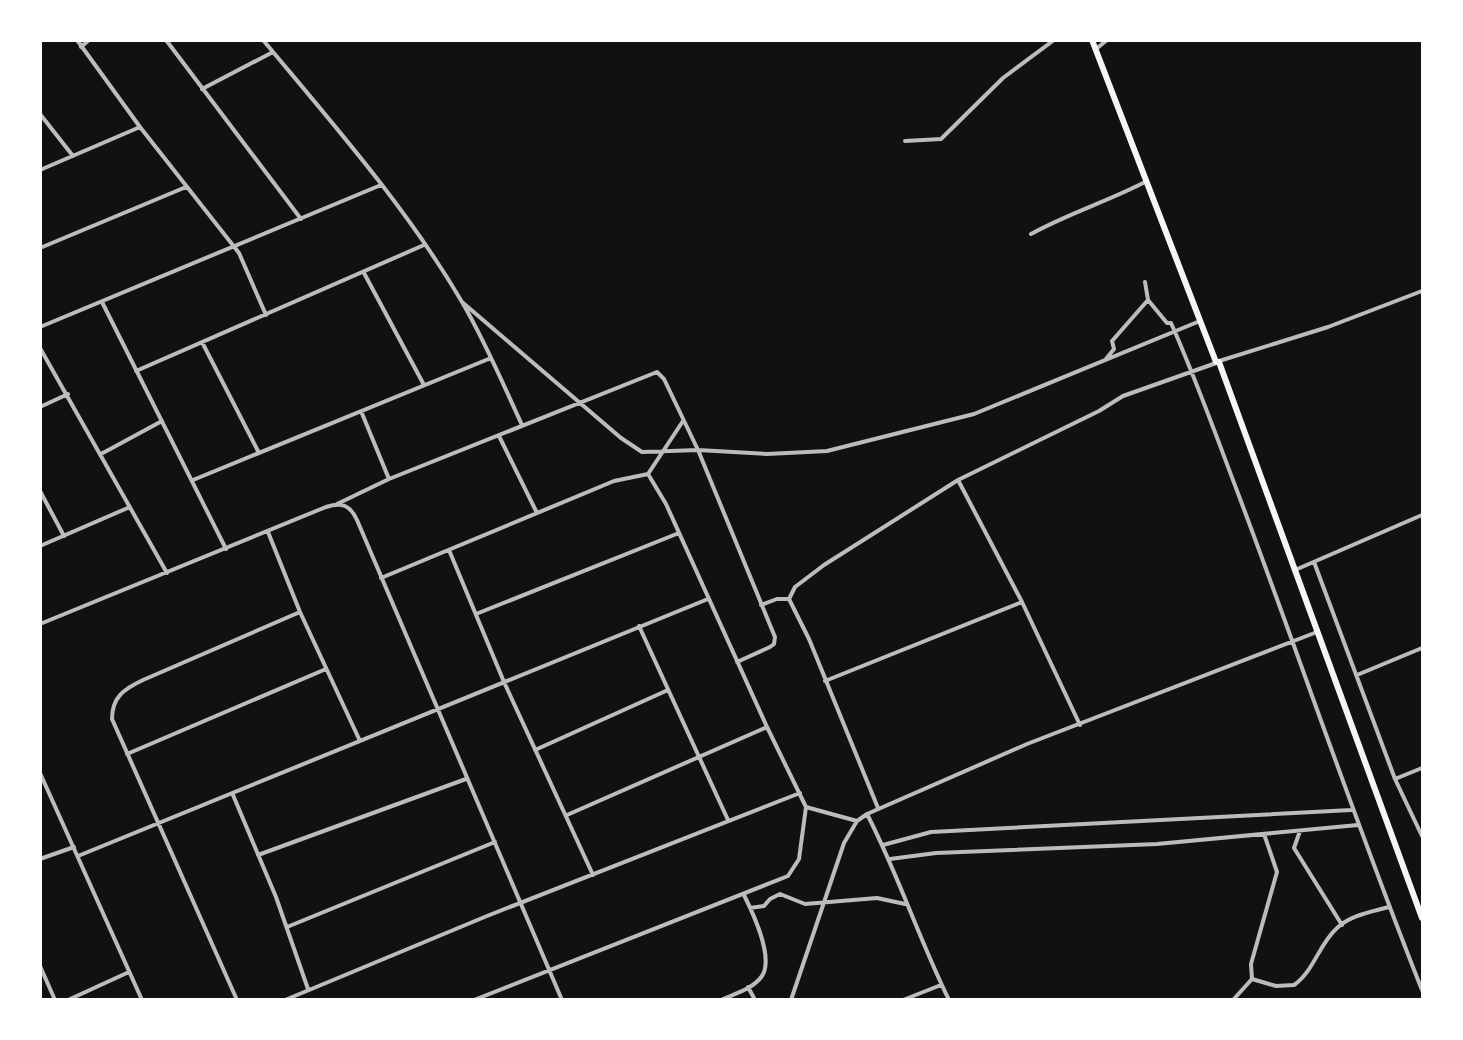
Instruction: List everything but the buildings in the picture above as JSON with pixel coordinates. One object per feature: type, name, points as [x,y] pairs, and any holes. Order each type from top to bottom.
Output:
[{"type":"highway","points":[[1092,40],[1218,362],[1422,918]]},
{"type":"street","points":[[77,40],[231,247],[239,253],[266,315]]},
{"type":"street","points":[[81,47],[89,40]]},
{"type":"street","points":[[166,40],[300,219]]},
{"type":"street","points":[[263,40],[381,185],[424,245],[462,302],[522,425]]},
{"type":"street","points":[[905,141],[941,139],[1003,78],[1054,40]]},
{"type":"street","points":[[1095,49],[1107,40]]},
{"type":"street","points":[[202,89],[273,52]]},
{"type":"street","points":[[40,114],[73,156]]},
{"type":"street","points":[[40,170],[140,127]]},
{"type":"street","points":[[1031,234],[1068,214],[1113,199],[1147,182]]},
{"type":"street","points":[[40,327],[381,185]]},
{"type":"street","points":[[40,248],[187,187]]},
{"type":"street","points":[[136,371],[424,245]]},
{"type":"street","points":[[364,273],[424,386]]},
{"type":"street","points":[[1144,282],[1148,300],[1167,323],[1171,323],[1192,373],[1294,641],[1352,810],[1422,990]]},
{"type":"street","points":[[789,599],[795,587],[824,565],[958,480],[1099,411],[1123,396],[1218,362],[1328,327],[1422,291]]},
{"type":"street","points":[[1106,360],[1113,350],[1112,341],[1148,300]]},
{"type":"street","points":[[102,302],[226,549]]},
{"type":"street","points":[[462,302],[579,402],[642,452],[698,450],[767,454],[827,451],[974,414],[1202,320]]},
{"type":"street","points":[[202,342],[259,453]]},
{"type":"street","points":[[40,348],[167,573]]},
{"type":"street","points":[[193,480],[491,358]]},
{"type":"street","points":[[40,624],[337,504],[389,479],[657,372],[664,379],[698,450],[775,638],[774,644],[737,662]]},
{"type":"street","points":[[40,407],[68,394]]},
{"type":"street","points":[[361,411],[389,479]]},
{"type":"street","points":[[101,454],[162,421]]},
{"type":"street","points":[[381,578],[615,481],[648,474],[683,421]]},
{"type":"street","points":[[499,435],[537,513]]},
{"type":"street","points":[[474,999],[744,895],[783,879],[795,868],[806,824],[806,807],[766,727],[666,504],[648,474]]},
{"type":"street","points":[[958,480],[1022,602],[1080,725]]},
{"type":"street","points":[[40,491],[64,536]]},
{"type":"street","points":[[337,504],[352,510],[562,999]]},
{"type":"street","points":[[40,546],[130,507]]},
{"type":"street","points":[[1295,570],[1422,515]]},
{"type":"street","points":[[268,532],[300,612],[360,741]]},
{"type":"street","points":[[476,614],[679,533]]},
{"type":"street","points":[[449,550],[504,682],[567,814],[593,875]]},
{"type":"street","points":[[1314,562],[1395,779],[1422,836]]},
{"type":"street","points":[[78,856],[708,599]]},
{"type":"street","points":[[761,604],[777,599],[789,599]]},
{"type":"street","points":[[789,599],[878,808]]},
{"type":"street","points":[[825,681],[1022,602]]},
{"type":"street","points":[[237,999],[112,719],[112,706],[119,695],[143,680],[300,612]]},
{"type":"street","points":[[639,626],[728,820]]},
{"type":"street","points":[[791,999],[844,843],[857,821],[867,814],[1027,744],[1317,632]]},
{"type":"street","points":[[1357,676],[1422,648]]},
{"type":"street","points":[[127,754],[326,669]]},
{"type":"street","points":[[535,750],[669,690]]},
{"type":"street","points":[[567,814],[766,727]]},
{"type":"street","points":[[1395,779],[1422,768]]},
{"type":"street","points":[[40,773],[142,999]]},
{"type":"street","points":[[258,855],[466,779]]},
{"type":"street","points":[[285,999],[800,793]]},
{"type":"street","points":[[232,795],[287,927],[308,989]]},
{"type":"street","points":[[806,807],[825,810],[857,821]]},
{"type":"street","points":[[883,844],[931,832],[1352,810]]},
{"type":"street","points":[[867,814],[890,859],[940,985],[949,999]]},
{"type":"street","points":[[890,859],[936,853],[1158,844],[1358,825]]},
{"type":"street","points":[[1300,831],[1294,848],[1342,925]]},
{"type":"street","points":[[1233,999],[1252,980],[1251,964],[1277,872],[1264,834]]},
{"type":"street","points":[[287,927],[495,843]]},
{"type":"street","points":[[40,859],[74,847]]},
{"type":"street","points":[[750,908],[764,906],[770,899],[780,894],[805,904],[877,898],[906,904]]},
{"type":"street","points":[[721,999],[748,987],[762,976],[766,964],[744,895]]},
{"type":"street","points":[[1252,980],[1286,987],[1297,983],[1330,937],[1342,925],[1359,915],[1389,907]]},
{"type":"street","points":[[40,966],[55,999]]},
{"type":"street","points":[[68,999],[129,972]]},
{"type":"street","points":[[903,999],[940,985]]},
{"type":"street","points":[[748,987],[755,999]]}]
